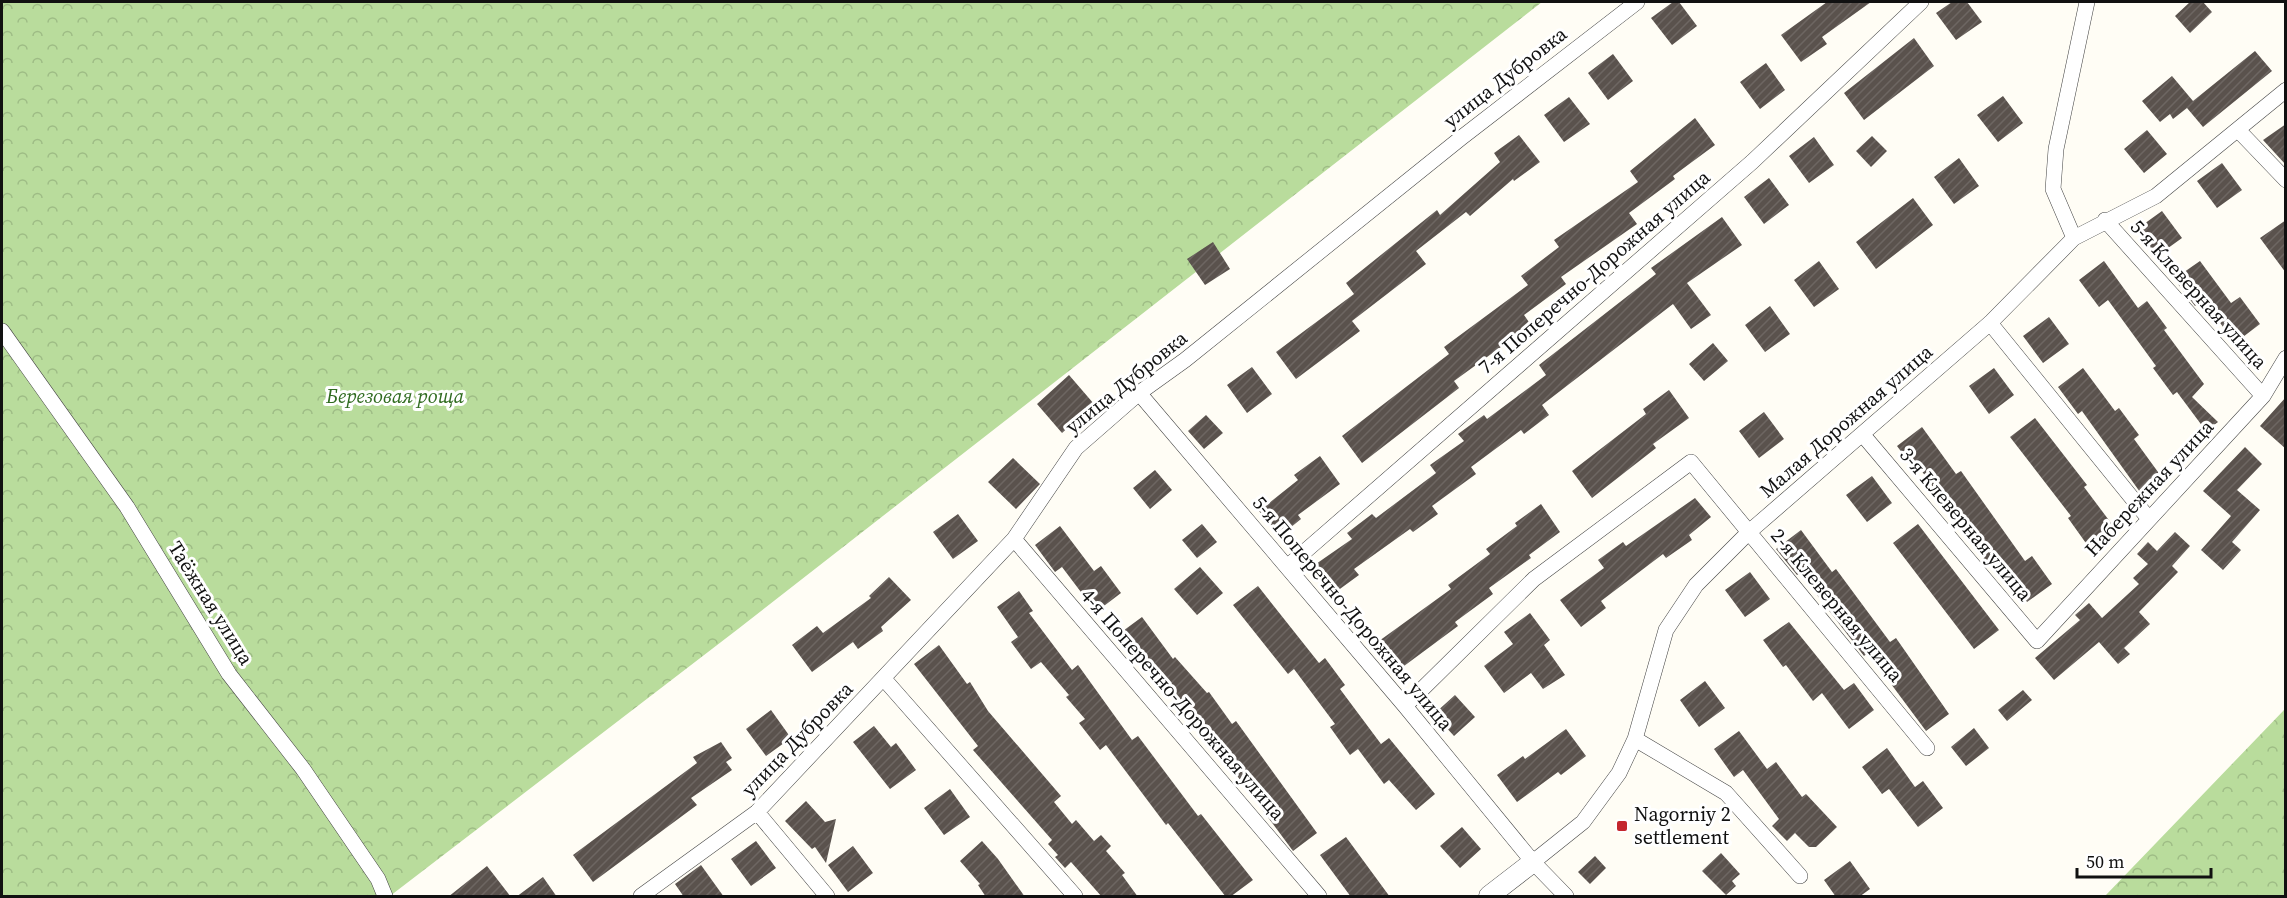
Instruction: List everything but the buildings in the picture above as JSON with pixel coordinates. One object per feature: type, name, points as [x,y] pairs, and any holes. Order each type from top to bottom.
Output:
[{"type":"street","name":"улица Дубровка","points":[[641,897],[758,812],[1014,539],[1076,448],[1139,393],[1185,360],[1470,131],[1637,2]]},
{"type":"street","name":"7-я Поперечно-Дорожная улица","points":[[1287,567],[1752,162],[1921,2]]},
{"type":"street","points":[[2074,238],[2053,189],[2055,149],[2087,2]]},
{"type":"street","name":"Малая Дорожная улица","points":[[1533,862],[1583,822],[1619,773],[1635,739],[1666,630],[1696,585],[1749,532],[1990,323],[2074,238],[2105,220],[2156,196],[2239,131],[2286,90]]},
{"type":"street","points":[[2239,131],[2286,180]]},
{"type":"street","name":"5-я Клеверная улица","points":[[2105,220],[2263,396]]},
{"type":"street","points":[[1990,323],[2149,519]]},
{"type":"street","name":"Таёжная улица","points":[[2,331],[127,507],[202,634],[229,674],[303,769],[378,879],[385,897]]},
{"type":"street","name":"Набережная улица","points":[[2037,640],[2263,396],[2286,358]]},
{"type":"street","name":"5-я Поперечно-Дорожная улица","points":[[1139,393],[1405,706],[1533,862],[1565,895]]},
{"type":"street","name":"3-я Клеверная улица","points":[[1863,435],[2037,640]]},
{"type":"street","name":"2-я Клеверная улица","points":[[1405,706],[1534,579],[1691,462],[1928,748]]},
{"type":"street","name":"4-я Поперечно-Дорожная улица","points":[[1014,539],[1319,897]]},
{"type":"street","points":[[884,679],[1075,897]]},
{"type":"street","points":[[1635,739],[1726,794],[1800,876]]},
{"type":"street","points":[[758,812],[827,897]]},
{"type":"street","points":[[1489,897],[1533,862]]},
{"type":"green space","name":"Березовая роща","points":[[2,2],[1542,2],[738,629],[390,896],[2,896]]},
{"type":"green space","points":[[2285,709],[2285,896],[2105,896]]},
{"type":"place","name":"Nagorniy 2 settlement","points":[[1622,826]]}]
